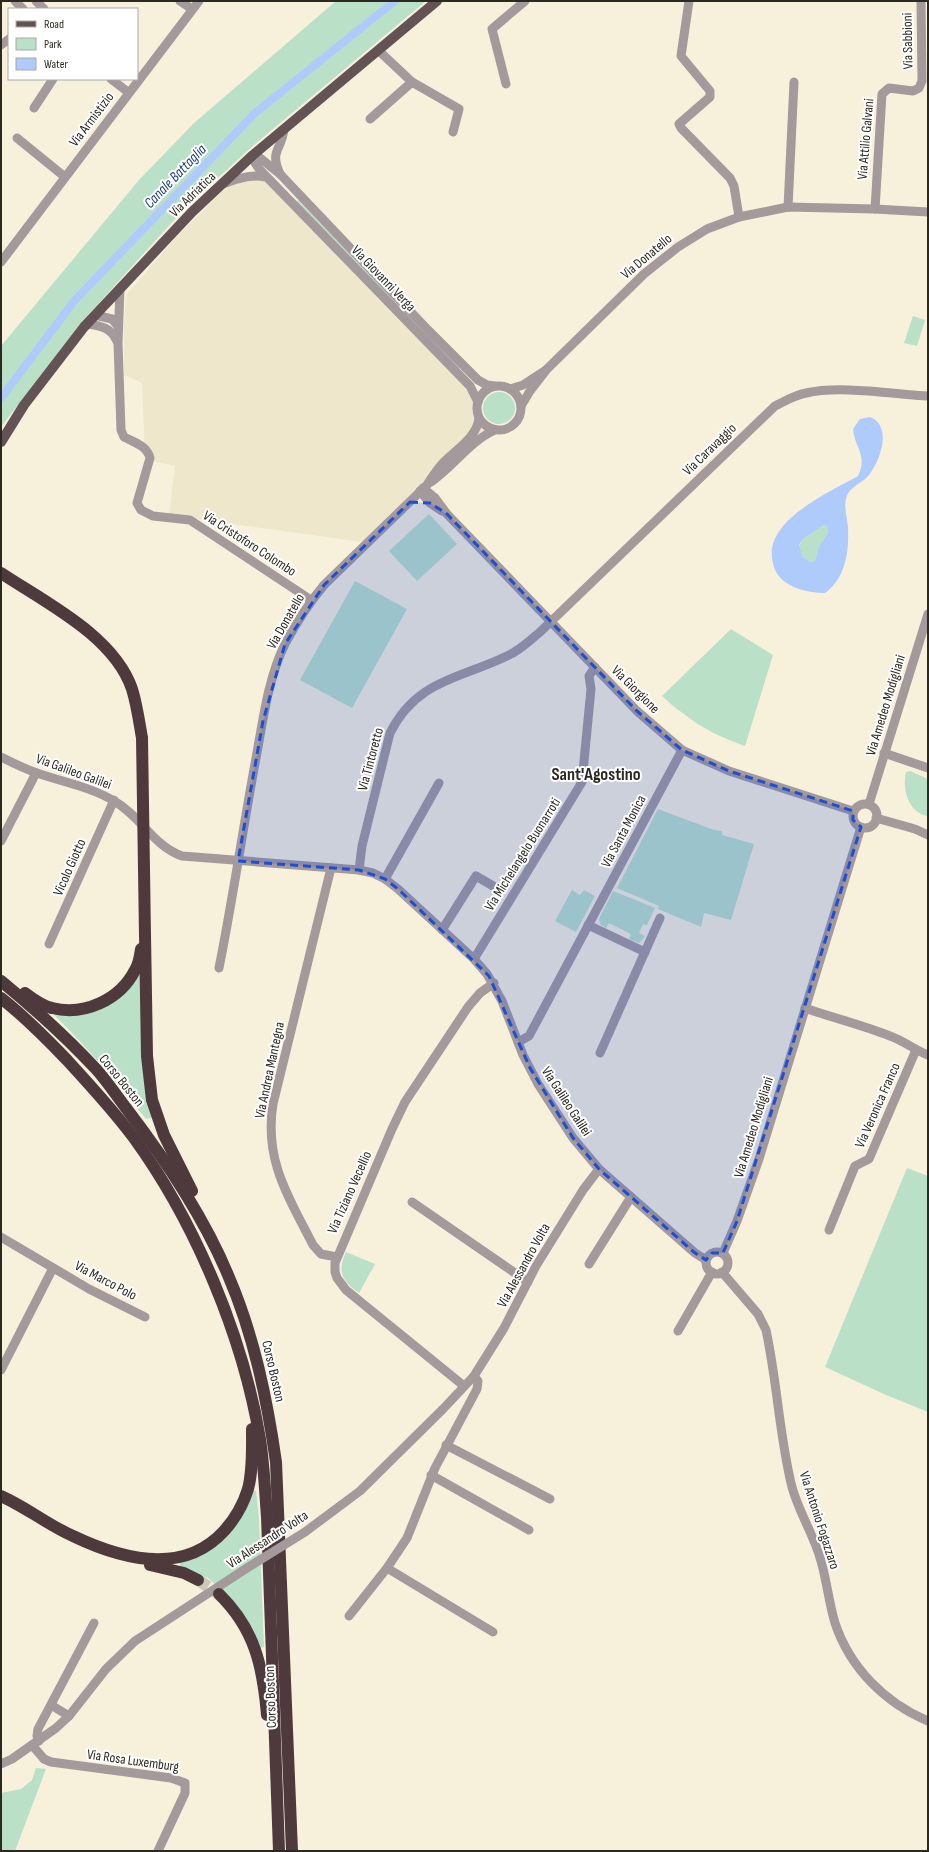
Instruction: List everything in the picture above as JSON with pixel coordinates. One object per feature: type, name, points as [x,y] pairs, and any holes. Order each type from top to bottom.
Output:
[{"type":"highway","points":[[1,573],[83,628],[106,646],[116,659],[132,689],[138,711],[142,738],[147,1056],[152,1100],[164,1134],[214,1236],[228,1274]]},
{"type":"highway","points":[[1,974],[36,1001],[51,1008],[78,1010],[103,1002],[126,985],[136,969],[145,935]]},
{"type":"highway","name":"Corso Boston","points":[[1,980],[59,1033],[96,1070],[146,1134],[187,1196],[228,1274],[250,1336],[270,1420],[276,1462],[292,1851]]},
{"type":"highway","name":"Corso Boston","points":[[1,998],[49,1042],[86,1081],[134,1138],[168,1190],[193,1236],[216,1286],[239,1355],[253,1405],[262,1459],[267,1517],[279,1851]]},
{"type":"highway","points":[[1,1496],[72,1536],[112,1551],[158,1560],[174,1559],[190,1554],[204,1548],[216,1540],[235,1519],[246,1494],[251,1461],[253,1405]]},
{"type":"highway","points":[[1,1501],[68,1540],[99,1553],[184,1573],[198,1580]]},
{"type":"highway","points":[[219,1594],[228,1603],[246,1629],[255,1650],[264,1679],[270,1753],[277,1778]]},
{"type":"main road","name":"Via Adriatica","points":[[1,442],[24,405],[87,324],[192,212],[253,155],[437,1]]},
{"type":"street","points":[[180,1],[192,9]]},
{"type":"street","name":"Via Armistizio","points":[[138,76],[199,1]]},
{"type":"street","points":[[506,84],[492,29],[525,1]]},
{"type":"street","points":[[689,1],[682,56],[710,91],[710,97],[679,124],[681,128],[730,178],[734,186],[739,217]]},
{"type":"street","name":"Via Sabbioni","points":[[921,1],[922,81]]},
{"type":"street","points":[[379,51],[412,82],[459,109],[453,132]]},
{"type":"street","points":[[34,108],[52,80]]},
{"type":"street","points":[[112,80],[128,92]]},
{"type":"street","name":"Via Armistizio","points":[[1,262],[128,92],[135,80]]},
{"type":"street","name":"Via Attilio Galvani","points":[[875,209],[882,94],[889,88],[913,91],[919,88],[922,81]]},
{"type":"street","points":[[370,119],[412,82]]},
{"type":"street","points":[[788,206],[794,82]]},
{"type":"street","name":"Via Giovanni Verga","points":[[280,174],[276,165],[275,154],[283,138],[284,129]]},
{"type":"street","points":[[17,138],[65,177]]},
{"type":"street","name":"Via Giovanni Verga","points":[[253,155],[260,158],[280,174],[450,353],[478,380],[487,385],[495,386]]},
{"type":"street","name":"Via Giovanni Verga","points":[[253,155],[255,163],[266,177],[470,386],[478,402]]},
{"type":"street","points":[[222,184],[245,176],[253,175],[266,177]]},
{"type":"street","name":"Via Donatello","points":[[423,488],[443,474],[479,438],[495,430],[508,429],[513,425],[520,415],[521,406],[528,394],[547,369],[644,274],[662,259],[707,229],[739,217],[788,206],[928,212]]},
{"type":"street","name":"Via Cristoforo Colombo","points":[[120,288],[118,343],[122,434],[124,437],[139,444],[149,452],[150,458],[137,503],[141,510],[153,516],[190,520],[311,600]]},
{"type":"street","points":[[96,315],[112,319],[118,326]]},
{"type":"street","points":[[87,324],[108,329],[114,334],[118,343]]},
{"type":"street","name":"Via Donatello","points":[[510,389],[523,385],[536,374],[547,369]]},
{"type":"street","points":[[478,402],[484,392],[495,386],[501,386],[510,389],[517,395],[521,406]]},
{"type":"street","name":"Via Caravaggio","points":[[551,621],[775,406],[806,392],[856,390],[928,396]]},
{"type":"street","name":"Via Donatello","points":[[238,861],[263,721],[274,674],[285,644],[311,600],[335,573],[410,502],[438,468],[473,434],[478,426],[478,402]]},
{"type":"street","points":[[479,418],[483,424],[495,430]]},
{"type":"street","points":[[410,502],[432,500],[435,479]]},
{"type":"street","name":"Via Giorgione","points":[[423,488],[432,500],[637,711],[682,750],[729,771],[853,811]]},
{"type":"street","name":"Via Amedeo Modigliani","points":[[869,804],[928,614]]},
{"type":"street","name":"Via Tintoretto","points":[[359,870],[362,846],[388,740],[397,719],[409,705],[426,690],[509,655],[529,642],[551,621]]},
{"type":"street","name":"Via Michelangelo Buonarroti","points":[[474,959],[582,782],[591,689],[590,676],[595,667]]},
{"type":"street","name":"Via Santa Monica","points":[[518,1042],[529,1036],[682,750]]},
{"type":"street","points":[[884,753],[928,768]]},
{"type":"street","name":"Via Galileo Galilei","points":[[1,757],[36,773],[84,788],[114,800],[128,809],[153,838],[172,853],[196,858],[359,870],[373,873],[385,879],[412,901],[474,959],[494,983],[518,1042],[538,1084],[573,1138],[599,1169],[694,1253],[706,1260],[707,1268],[712,1272]]},
{"type":"street","points":[[1,841],[36,773]]},
{"type":"street","points":[[385,879],[439,783]]},
{"type":"street","name":"Vicolo Giotto","points":[[49,944],[114,800]]},
{"type":"street","points":[[860,804],[869,804],[875,810],[876,818],[871,826],[861,827],[853,820],[853,811],[860,804]]},
{"type":"street","points":[[876,818],[915,829],[928,835]]},
{"type":"street","name":"Via Amedeo Modigliani","points":[[723,1253],[737,1221],[756,1165],[861,827]]},
{"type":"street","points":[[219,968],[238,861]]},
{"type":"street","name":"Via Andrea Mantegna","points":[[331,868],[273,1104],[270,1132],[272,1149],[278,1174],[313,1245],[321,1254],[337,1257]]},
{"type":"street","points":[[442,930],[476,876],[500,890]]},
{"type":"street","points":[[600,1052],[660,918]]},
{"type":"street","points":[[588,924],[645,952]]},
{"type":"street","name":"Via Tiziano Vecellio","points":[[464,1386],[346,1290],[339,1282],[335,1272],[337,1257],[405,1102],[468,1008],[480,993],[494,983]]},
{"type":"street","points":[[806,1008],[889,1035],[928,1055]]},
{"type":"street","name":"Via Veronica Franco","points":[[829,1230],[855,1166],[869,1159],[916,1050]]},
{"type":"street","name":"Via Alessandro Volta","points":[[1,1764],[36,1743],[69,1716],[106,1670],[135,1641],[305,1532],[360,1491],[444,1409],[474,1376],[504,1328],[528,1282],[583,1190],[599,1169]]},
{"type":"street","points":[[589,1264],[631,1197]]},
{"type":"street","points":[[412,1202],[528,1282]]},
{"type":"street","name":"Via Marco Polo","points":[[1,1237],[53,1268],[145,1318]]},
{"type":"street","points":[[678,1331],[712,1272],[718,1274],[722,1272],[728,1264],[723,1253],[712,1253],[706,1260]]},
{"type":"street","name":"Via Marco Polo","points":[[1,1370],[53,1268]]},
{"type":"street","name":"Via Antonio Fogazzaro","points":[[722,1272],[758,1314],[766,1330],[791,1484],[821,1561],[839,1634],[855,1664],[876,1688],[895,1704],[928,1721]]},
{"type":"street","points":[[349,1616],[387,1568],[407,1538],[431,1476],[446,1445],[477,1389],[478,1381],[474,1376]]},
{"type":"street","points":[[446,1445],[550,1499]]},
{"type":"street","points":[[431,1476],[529,1530]]},
{"type":"street","points":[[387,1568],[493,1632]]},
{"type":"street","points":[[36,1743],[38,1729],[94,1624]]},
{"type":"street","points":[[51,1704],[69,1716]]},
{"type":"street","name":"Via Rosa Luxemburg","points":[[36,1743],[44,1759],[51,1762],[171,1778],[185,1783],[185,1793],[158,1851]]},
{"type":"highlighted area","points":[[410,502],[430,503],[447,514],[637,711],[682,750],[729,771],[853,811],[853,820],[861,827],[737,1221],[723,1253],[712,1253],[706,1260],[695,1253],[599,1169],[573,1138],[530,1068],[489,976],[398,889],[385,879],[359,870],[238,861],[263,721],[285,644],[324,585]]},
{"type":"shaded area","points":[[253,177],[269,182],[397,318],[430,345],[480,400],[477,409],[478,420],[486,429],[453,464],[369,543],[169,515],[175,466],[148,460],[145,455],[142,383],[124,375],[124,326],[126,295],[178,235],[228,186]]},
{"type":"green space","points":[[336,1],[426,1],[255,144],[185,208],[79,325],[1,427],[1,346],[139,180],[194,123]]},
{"type":"green space","points":[[298,200],[460,367],[459,369],[297,202]]},
{"type":"green space","points":[[913,316],[925,320],[917,346],[904,343]]},
{"type":"green space","points":[[499,392],[510,397],[515,408],[510,419],[499,424],[488,419],[483,408],[488,397]]},
{"type":"green space","points":[[429,514],[457,544],[417,581],[389,551]]},
{"type":"green space","points":[[824,525],[828,527],[828,532],[818,549],[815,561],[810,562],[803,557],[799,546],[803,539]]},
{"type":"green space","points":[[355,581],[407,609],[352,708],[300,680]]},
{"type":"green space","points":[[731,629],[773,655],[745,746],[705,729],[678,710],[662,696]]},
{"type":"green space","points":[[910,771],[928,779],[928,816],[921,814],[916,810],[908,799],[905,779],[906,772]]},
{"type":"green space","points":[[658,809],[714,830],[722,831],[722,835],[754,844],[731,920],[704,913],[701,927],[658,909],[659,906],[617,888]]},
{"type":"green space","points":[[572,890],[580,895],[584,890],[595,896],[576,932],[555,921]]},
{"type":"green space","points":[[613,891],[655,908],[647,925],[643,924],[639,933],[645,936],[639,943],[629,939],[631,934],[609,923],[606,928],[600,924],[599,919]]},
{"type":"green space","points":[[145,937],[154,1117],[146,1119],[87,1049],[49,1010],[77,1013],[126,986]]},
{"type":"green space","points":[[907,1168],[928,1176],[928,1412],[886,1395],[825,1367]]},
{"type":"green space","points":[[346,1252],[375,1264],[359,1293],[353,1289],[343,1276],[342,1265]]},
{"type":"green space","points":[[251,1490],[256,1491],[259,1518],[264,1647],[259,1648],[230,1598],[208,1578],[180,1568],[180,1561],[196,1556]]},
{"type":"green space","points":[[36,1768],[46,1769],[15,1851],[1,1851],[1,1793],[21,1789],[32,1780]]},
{"type":"water","points":[[870,417],[877,422],[881,428],[883,436],[880,453],[873,469],[866,478],[850,491],[846,499],[845,506],[848,527],[848,545],[842,572],[838,580],[825,593],[799,589],[782,580],[778,575],[772,558],[773,544],[779,531],[803,508],[858,476],[862,463],[853,429],[860,419]],"holes":[[[824,525],[828,527],[828,532],[819,547],[815,561],[810,562],[803,557],[799,545],[803,539]]]},
{"type":"waterway","name":"Canale Battaglia","points":[[1,398],[75,300],[255,113],[395,1]]},
{"type":"tunnel","points":[[198,1580],[219,1594]]},
{"type":"district","name":"Sant'Agostino","points":[[596,774]]}]
